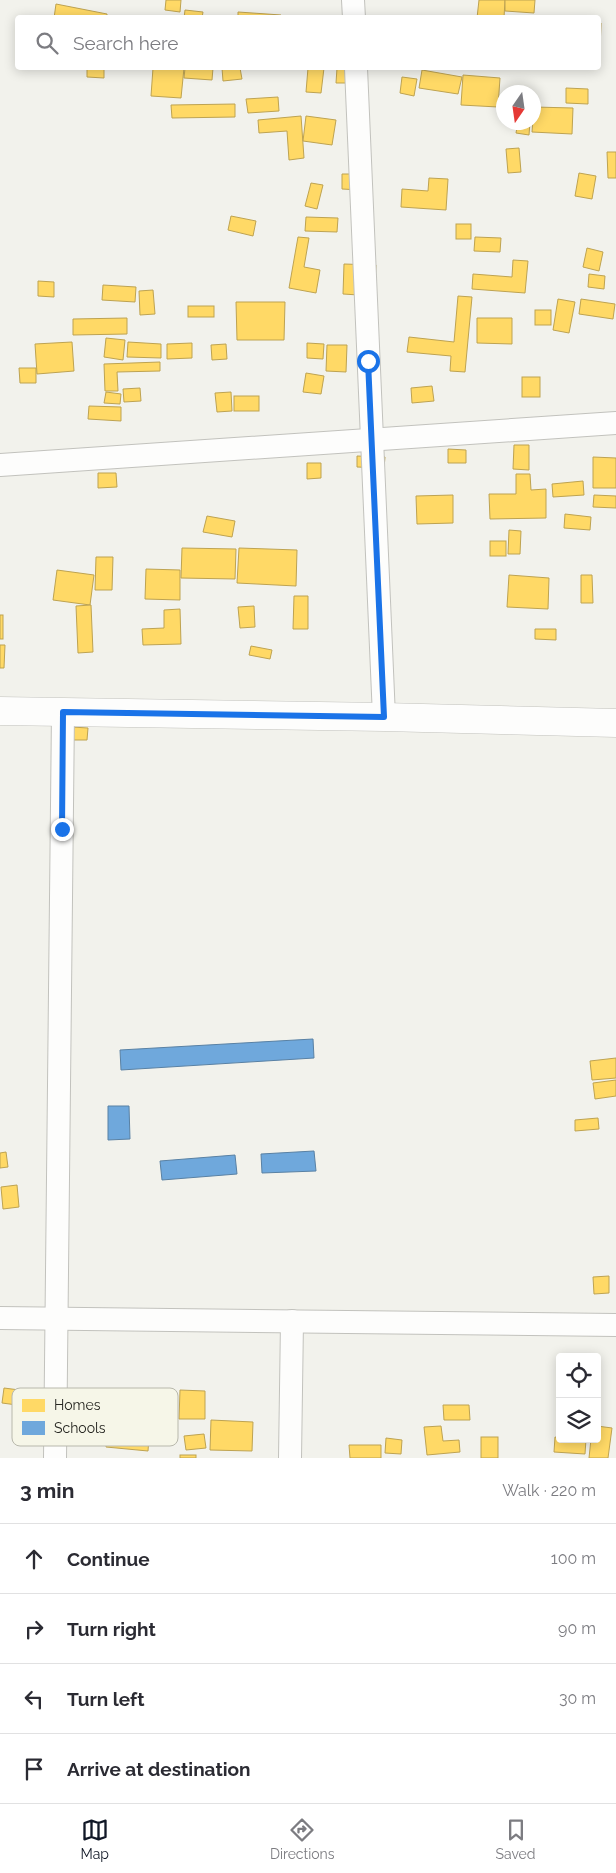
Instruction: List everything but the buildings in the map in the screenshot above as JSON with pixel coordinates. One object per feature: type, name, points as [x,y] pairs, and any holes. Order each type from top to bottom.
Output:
[{"type":"street","points":[[353,0],[354,15]]},
{"type":"street","points":[[356,70],[384,717]]},
{"type":"street","points":[[0,466],[616,423]]},
{"type":"street","points":[[0,711],[616,723]]},
{"type":"street","points":[[56,1388],[63,712]]},
{"type":"street","points":[[0,1318],[616,1325]]},
{"type":"street","points":[[290,1458],[292,1321]]},
{"type":"route","points":[[62,829],[63,712],[384,717],[368,361]]}]
